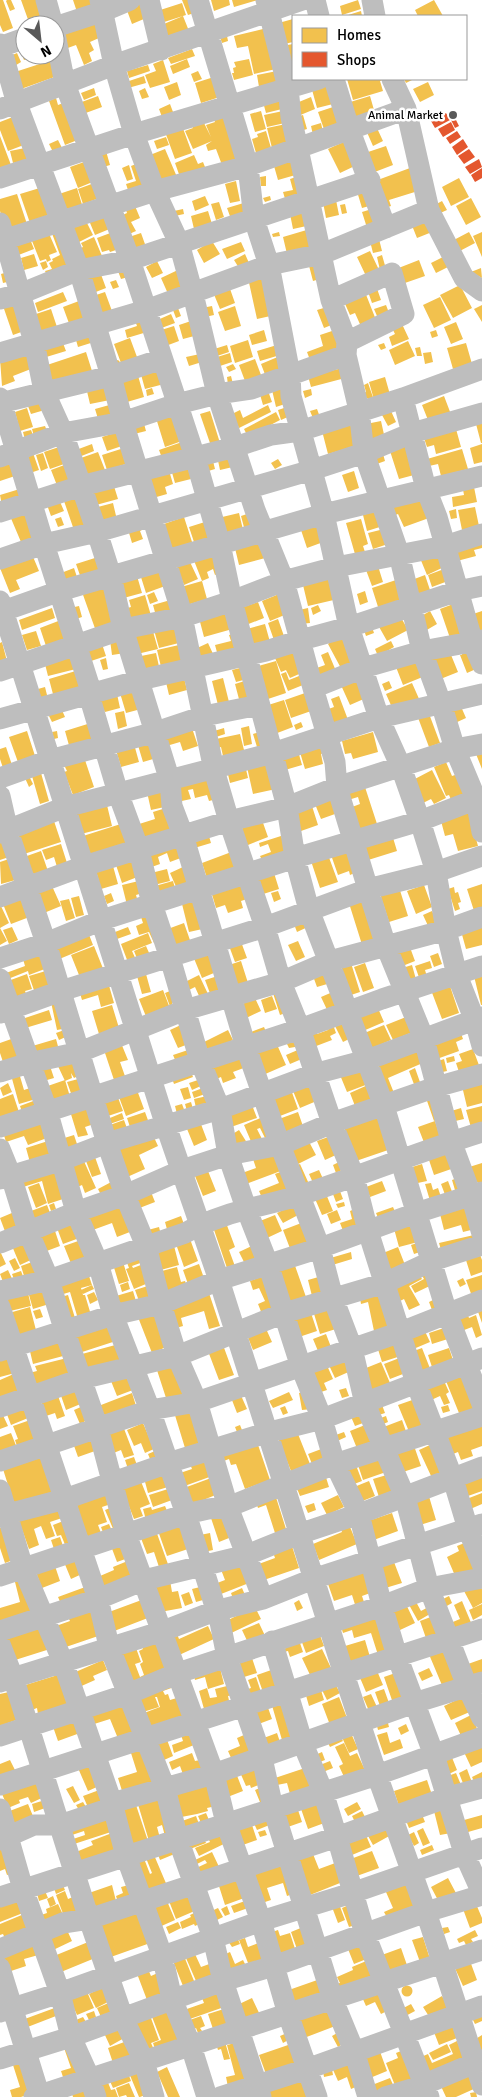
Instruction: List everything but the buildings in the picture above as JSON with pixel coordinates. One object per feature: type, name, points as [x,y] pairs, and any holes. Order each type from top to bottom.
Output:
[{"type":"street","points":[[46,0],[51,15]]},
{"type":"street","points":[[65,21],[102,6],[130,0]]},
{"type":"street","points":[[149,0],[161,50]]},
{"type":"street","points":[[198,0],[248,166],[254,219],[269,265],[290,374],[291,396],[324,514],[349,627],[379,718],[401,767],[420,821],[436,872],[446,930],[457,975],[478,1019],[482,1046]]},
{"type":"street","points":[[8,107],[114,66],[207,34],[267,5],[302,0]]},
{"type":"street","points":[[315,0],[319,15]]},
{"type":"street","points":[[372,0],[375,15]]},
{"type":"street","points":[[267,5],[288,88],[291,117],[331,300],[346,348],[359,410],[364,453],[399,554],[422,650],[455,749],[479,798],[482,832]]},
{"type":"street","points":[[102,6],[114,66],[134,134],[155,191],[179,243],[217,394],[264,533],[284,581],[335,762],[337,787],[368,889],[386,946],[424,1039],[451,1142],[477,1194],[482,1234]]},
{"type":"street","points":[[15,41],[0,46],[8,107],[40,166],[79,270],[183,617],[214,770],[229,821],[265,927],[281,982],[300,1029],[332,1123],[354,1176],[368,1232],[416,1383],[453,1479],[475,1526],[482,1564]]},
{"type":"street","points":[[61,65],[65,84],[130,260],[208,500],[220,544],[232,601],[287,807],[295,858],[309,910],[384,1106],[447,1313],[474,1360],[482,1404]]},
{"type":"street","points":[[0,178],[230,104],[237,104],[316,80]]},
{"type":"street","points":[[334,80],[350,131],[370,180],[386,228]]},
{"type":"street","points":[[392,80],[406,109],[429,210],[464,278],[482,291]]},
{"type":"street","points":[[406,109],[350,131],[298,147],[248,166],[155,191],[110,207],[2,235],[10,296],[34,342],[44,391],[63,433],[111,576],[123,629],[170,781],[172,806],[183,835],[246,1047],[280,1145],[320,1248],[334,1298],[352,1348],[365,1404],[405,1497],[429,1588],[449,1640],[475,1684],[482,1718]]},
{"type":"street","points":[[10,296],[79,270],[130,260],[370,180]]},
{"type":"street","points":[[0,353],[146,310],[269,265],[322,254],[429,210]]},
{"type":"street","points":[[8,454],[63,433],[123,422],[178,404],[217,394],[251,389],[290,374],[346,348],[404,314],[392,273],[331,300]]},
{"type":"street","points":[[0,2059],[71,2037],[222,1981],[274,1966],[317,1949],[482,1894],[473,1851],[448,1797],[397,1656],[382,1606],[359,1514],[335,1464],[322,1419],[301,1367],[268,1264],[228,1156],[220,1109],[200,1060],[152,904],[139,850],[118,793],[89,695],[90,688],[60,591],[32,502],[8,454],[0,401],[111,376],[162,359]]},
{"type":"street","points":[[0,512],[81,486],[235,447],[271,435],[300,430],[359,410],[403,398],[482,369]]},
{"type":"street","points":[[403,398],[426,489],[458,590],[478,642],[482,664]]},
{"type":"street","points":[[0,559],[44,544],[97,532],[312,470],[364,453],[412,433],[482,413]]},
{"type":"street","points":[[482,476],[324,514],[1,608],[10,668],[34,710],[152,1076],[166,1126],[219,1280],[282,1484],[360,1724],[426,1912],[459,2015],[478,2061],[482,2085]]},
{"type":"street","points":[[10,668],[123,629],[183,617],[284,581],[336,566],[445,546],[482,534]]},
{"type":"street","points":[[0,719],[140,680],[266,651],[349,627],[458,590],[482,586]]},
{"type":"street","points":[[313,688],[364,668],[422,650],[478,642]]},
{"type":"street","points":[[4,832],[65,807],[214,770],[327,736],[379,718],[482,694]]},
{"type":"street","points":[[0,778],[50,760],[156,732],[204,716],[259,705]]},
{"type":"street","points":[[0,897],[84,866],[229,821],[287,807],[337,787],[455,749],[482,744]]},
{"type":"street","points":[[0,796],[4,832],[27,888],[46,943],[106,1143],[146,1246],[161,1304],[178,1356],[197,1402],[228,1507],[263,1599]]},
{"type":"street","points":[[0,958],[46,943],[102,920],[354,839],[420,821],[479,798]]},
{"type":"street","points":[[6,1012],[61,991],[265,927],[368,889],[436,872],[482,856]]},
{"type":"street","points":[[0,1072],[29,1063],[80,1052],[137,1031],[185,1010],[281,982],[330,961],[446,930],[482,917]]},
{"type":"street","points":[[0,1127],[46,1110],[93,1097],[200,1060],[300,1029],[482,966]]},
{"type":"street","points":[[0,978],[6,1012],[29,1063],[46,1110],[76,1212],[98,1263],[113,1315],[150,1410],[186,1514],[220,1622],[227,1657],[262,1758],[273,1808],[287,1853],[333,2000],[354,2051],[368,2097]]},
{"type":"street","points":[[6,1177],[60,1161],[106,1143],[220,1109],[314,1074],[367,1060],[478,1019]]},
{"type":"street","points":[[0,1243],[76,1212],[125,1195],[182,1170],[228,1156],[280,1145],[332,1123],[436,1087],[482,1074]]},
{"type":"street","points":[[0,1291],[49,1280],[185,1233],[199,1225],[246,1208],[300,1195],[482,1132]]},
{"type":"street","points":[[0,1149],[6,1177],[49,1280],[98,1428],[114,1481],[126,1534],[214,1774],[226,1824],[261,1921],[288,2014],[317,2097]]},
{"type":"street","points":[[7,1349],[65,1332],[113,1315],[161,1304],[219,1280],[368,1232],[416,1213],[477,1194]]},
{"type":"street","points":[[0,1407],[81,1380],[178,1356],[284,1313],[385,1283],[432,1261],[482,1245]]},
{"type":"street","points":[[0,1461],[150,1410],[197,1402],[401,1332],[482,1300]]},
{"type":"street","points":[[0,1307],[7,1349],[29,1397],[65,1498],[98,1599],[109,1646],[165,1788],[178,1839],[213,1938],[222,1981],[259,2091]]},
{"type":"street","points":[[4,1515],[65,1498],[168,1462],[266,1433],[322,1419],[365,1404],[474,1360]]},
{"type":"street","points":[[0,1576],[186,1514],[228,1507],[335,1464],[482,1416]]},
{"type":"street","points":[[0,1631],[98,1599],[144,1580],[202,1564],[247,1555],[482,1467]]},
{"type":"street","points":[[0,1490],[4,1515],[23,1568],[63,1662],[112,1803],[126,1856],[162,1955],[172,1999],[191,2046],[207,2097]]},
{"type":"street","points":[[7,1680],[109,1646],[163,1631],[215,1611],[263,1599],[313,1579],[475,1526]]},
{"type":"street","points":[[0,1736],[128,1694],[178,1673],[382,1606],[429,1588],[482,1578]]},
{"type":"street","points":[[0,1785],[482,1630]]},
{"type":"street","points":[[272,1641],[289,1692],[303,1744],[323,1792],[338,1837],[366,1934],[426,2090]]},
{"type":"street","points":[[0,1644],[7,1680],[28,1726],[89,1919],[124,2018],[144,2061],[154,2097]]},
{"type":"street","points":[[4,1839],[34,1825],[60,1825],[108,1809],[112,1803],[214,1774],[360,1724],[414,1703],[475,1684]]},
{"type":"street","points":[[0,1897],[377,1776],[482,1737]]},
{"type":"street","points":[[0,1949],[63,1923],[89,1919],[338,1837],[448,1797],[482,1788]]},
{"type":"street","points":[[0,1809],[4,1839],[60,1992],[71,2037],[93,2088]]},
{"type":"street","points":[[6,2010],[261,1921],[355,1892],[473,1851]]},
{"type":"street","points":[[0,1968],[6,2010],[25,2051],[38,2096],[93,2088],[144,2061],[384,1984],[482,1950]]},
{"type":"street","points":[[220,2097],[259,2091],[307,2069],[354,2051],[482,2006]]},
{"type":"street","points":[[385,2097],[426,2090],[478,2061]]},
{"type":"place","name":"Animal Market","points":[[453,115]]}]
